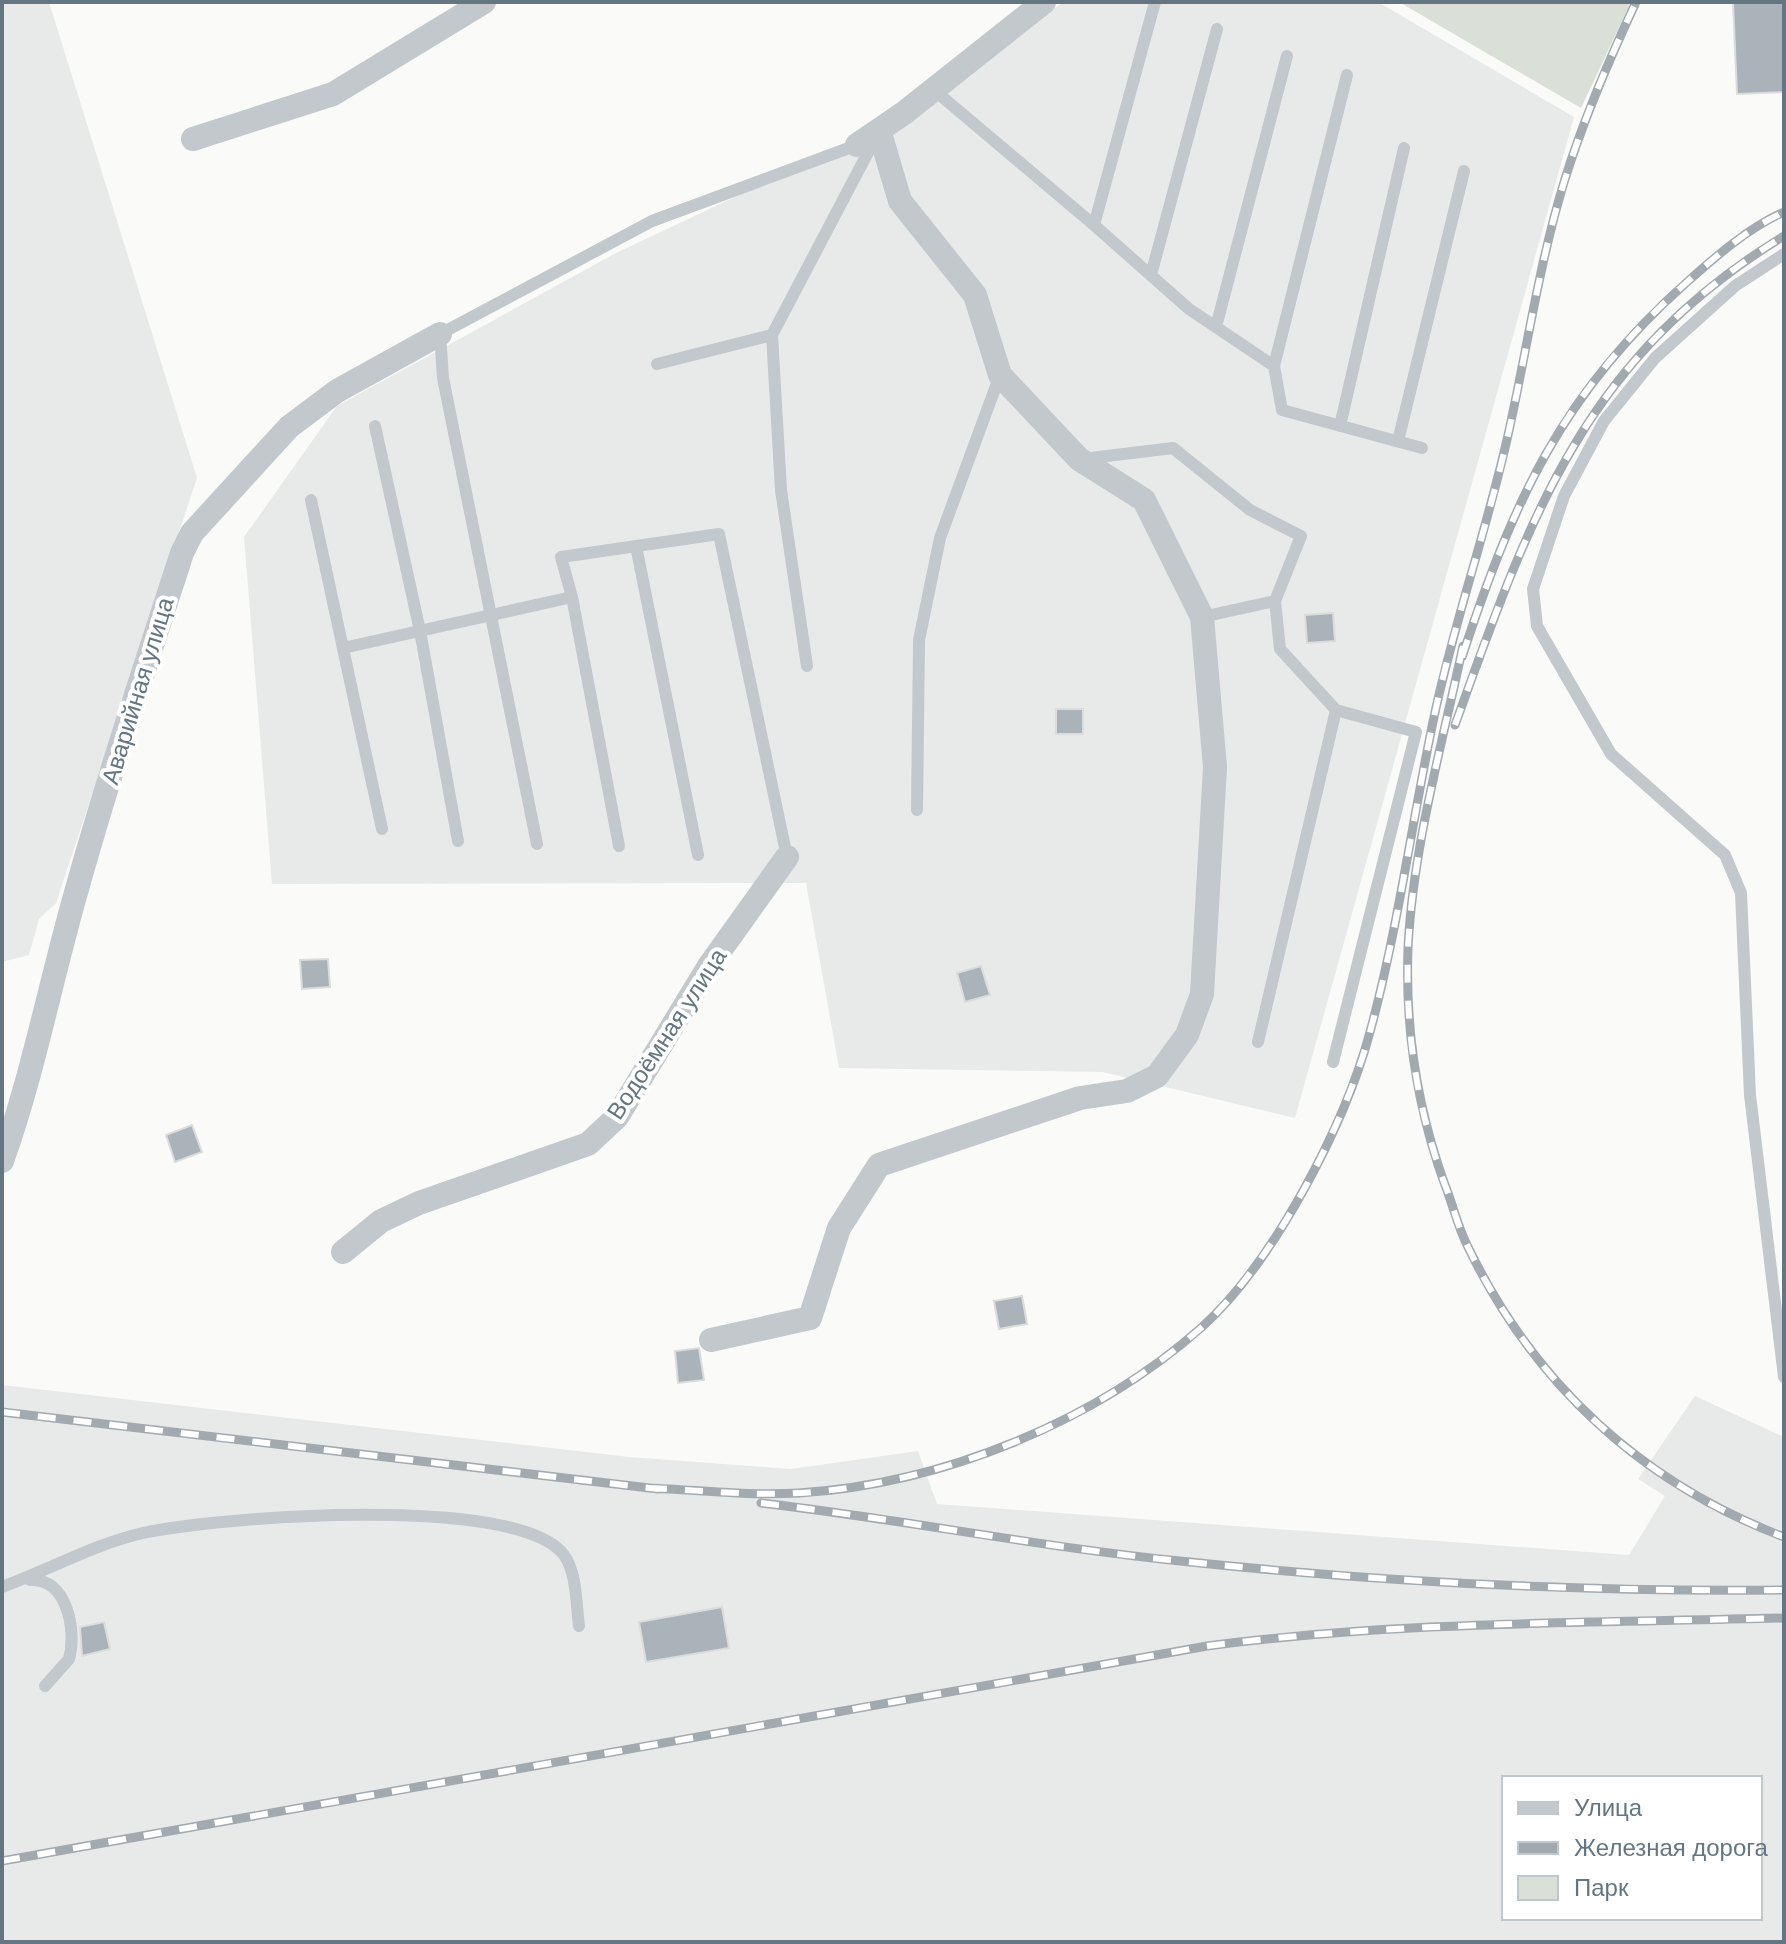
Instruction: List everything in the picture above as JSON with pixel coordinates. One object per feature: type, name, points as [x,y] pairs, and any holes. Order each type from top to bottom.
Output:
[{"type":"street","points":[[193,139],[333,94],[484,2]]},
{"type":"street","points":[[857,145],[934,90],[1044,2]]},
{"type":"street","points":[[711,1340],[810,1318],[839,1228],[879,1165],[1080,1098],[1127,1091],[1157,1076],[1187,1035],[1202,994],[1215,767],[1202,617],[1144,500],[1079,459],[1000,375],[975,295],[900,201],[879,130]]},
{"type":"street","name":"Аварийная улица","points":[[2,1161],[75,896],[167,598],[192,533],[289,427],[337,391],[440,334]]},
{"type":"street","name":"Водоёмная улица","points":[[343,1252],[381,1221],[419,1203],[588,1144],[617,1117],[709,966],[787,857]]},
{"type":"lane","points":[[1094,225],[1155,2]]},
{"type":"lane","points":[[1151,275],[1217,29]]},
{"type":"lane","points":[[1216,327],[1287,56]]},
{"type":"lane","points":[[1347,75],[1274,366],[1282,410],[1422,448]]},
{"type":"lane","points":[[934,90],[1189,309],[1274,366]]},
{"type":"lane","points":[[807,666],[781,490],[772,335],[879,130]]},
{"type":"lane","points":[[537,844],[443,378],[440,334],[652,221],[857,145]]},
{"type":"lane","points":[[1340,426],[1404,148]]},
{"type":"lane","points":[[1398,441],[1464,171]]},
{"type":"lane","points":[[1784,254],[1735,286],[1655,358],[1604,421],[1564,496],[1533,589],[1537,626],[1611,754],[1725,855],[1741,893],[1750,1095],[1784,1377]]},
{"type":"lane","points":[[657,364],[772,335]]},
{"type":"lane","points":[[917,810],[919,640],[940,538],[1000,375]]},
{"type":"lane","points":[[375,426],[420,631],[458,841]]},
{"type":"lane","points":[[1079,459],[1173,448],[1250,510],[1301,536],[1275,601],[1280,649],[1336,710],[1416,732],[1333,1062]]},
{"type":"lane","points":[[311,500],[382,829]]},
{"type":"lane","points":[[619,846],[572,597],[561,557],[719,534],[787,857]]},
{"type":"lane","points":[[636,546],[698,855]]},
{"type":"lane","points":[[343,648],[572,597]]},
{"type":"lane","points":[[1202,617],[1275,601]]},
{"type":"lane","points":[[1258,1042],[1336,710]]},
{"type":"lane","points":[[2,1587],[101,1546],[184,1525],[280,1516],[440,1519],[509,1526],[538,1535],[552,1544],[565,1556],[572,1578],[579,1626]]},
{"type":"lane","points":[[22,1580],[40,1579],[49,1584],[60,1595],[70,1618],[69,1659],[45,1686]]},
{"type":"shaded area","points":[[2,2],[49,2],[197,478],[56,903],[39,919],[29,955],[2,962]]},
{"type":"shaded area","points":[[1063,2],[1378,2],[1574,117],[1295,1118],[1103,1072],[839,1068],[806,883],[272,884],[244,537],[337,406],[616,253],[928,106]]},
{"type":"shaded area","points":[[2,1385],[629,1457],[791,1469],[918,1451],[937,1504],[1629,1555],[1665,1496],[1638,1479],[1695,1396],[1784,1437],[1784,1942],[2,1942]]},
{"type":"green space","points":[[1399,2],[1631,2],[1581,108]]},
{"type":"building","points":[[1733,2],[1784,2],[1784,92],[1737,94]]},
{"type":"building","points":[[1333,613],[1335,641],[1307,643],[1305,615]]},
{"type":"building","points":[[1056,709],[1083,709],[1083,734],[1056,734]]},
{"type":"building","points":[[328,959],[330,987],[302,989],[300,960]]},
{"type":"building","points":[[981,966],[990,995],[965,1002],[957,973]]},
{"type":"building","points":[[192,1125],[202,1152],[175,1162],[166,1135]]},
{"type":"building","points":[[1022,1296],[1027,1324],[999,1329],[994,1301]]},
{"type":"building","points":[[699,1348],[704,1380],[678,1383],[675,1351]]},
{"type":"building","points":[[722,1607],[729,1648],[646,1662],[639,1622]]},
{"type":"building","points":[[104,1622],[110,1649],[82,1656],[80,1627]]},
{"type":"railway","points":[[649,1488],[780,1494],[853,1487],[907,1477],[961,1462],[1014,1442],[1114,1392],[1160,1361],[1202,1327],[1229,1299],[1280,1230],[1325,1149],[1359,1069],[1370,1032],[1397,914],[1434,717],[1500,470],[1556,211],[1589,111],[1636,2]]},
{"type":"railway","points":[[1462,657],[1522,500],[1546,454],[1605,366],[1643,325],[1720,253],[1784,212]]},
{"type":"railway","points":[[1455,725],[1482,649],[1539,511],[1573,448],[1612,389],[1659,334],[1716,283],[1784,236]]},
{"type":"railway","points":[[1463,646],[1422,834],[1408,948],[1411,1039],[1420,1098],[1458,1224],[1495,1297],[1525,1343],[1560,1385],[1598,1423],[1639,1458],[1684,1488],[1732,1515],[1784,1537]]},
{"type":"railway","points":[[2,1412],[658,1489]]},
{"type":"railway","points":[[761,1503],[1127,1555],[1255,1568],[1406,1580],[1557,1587],[1784,1590]]},
{"type":"railway","points":[[2,1861],[1207,1646],[1423,1627],[1784,1618]]}]
